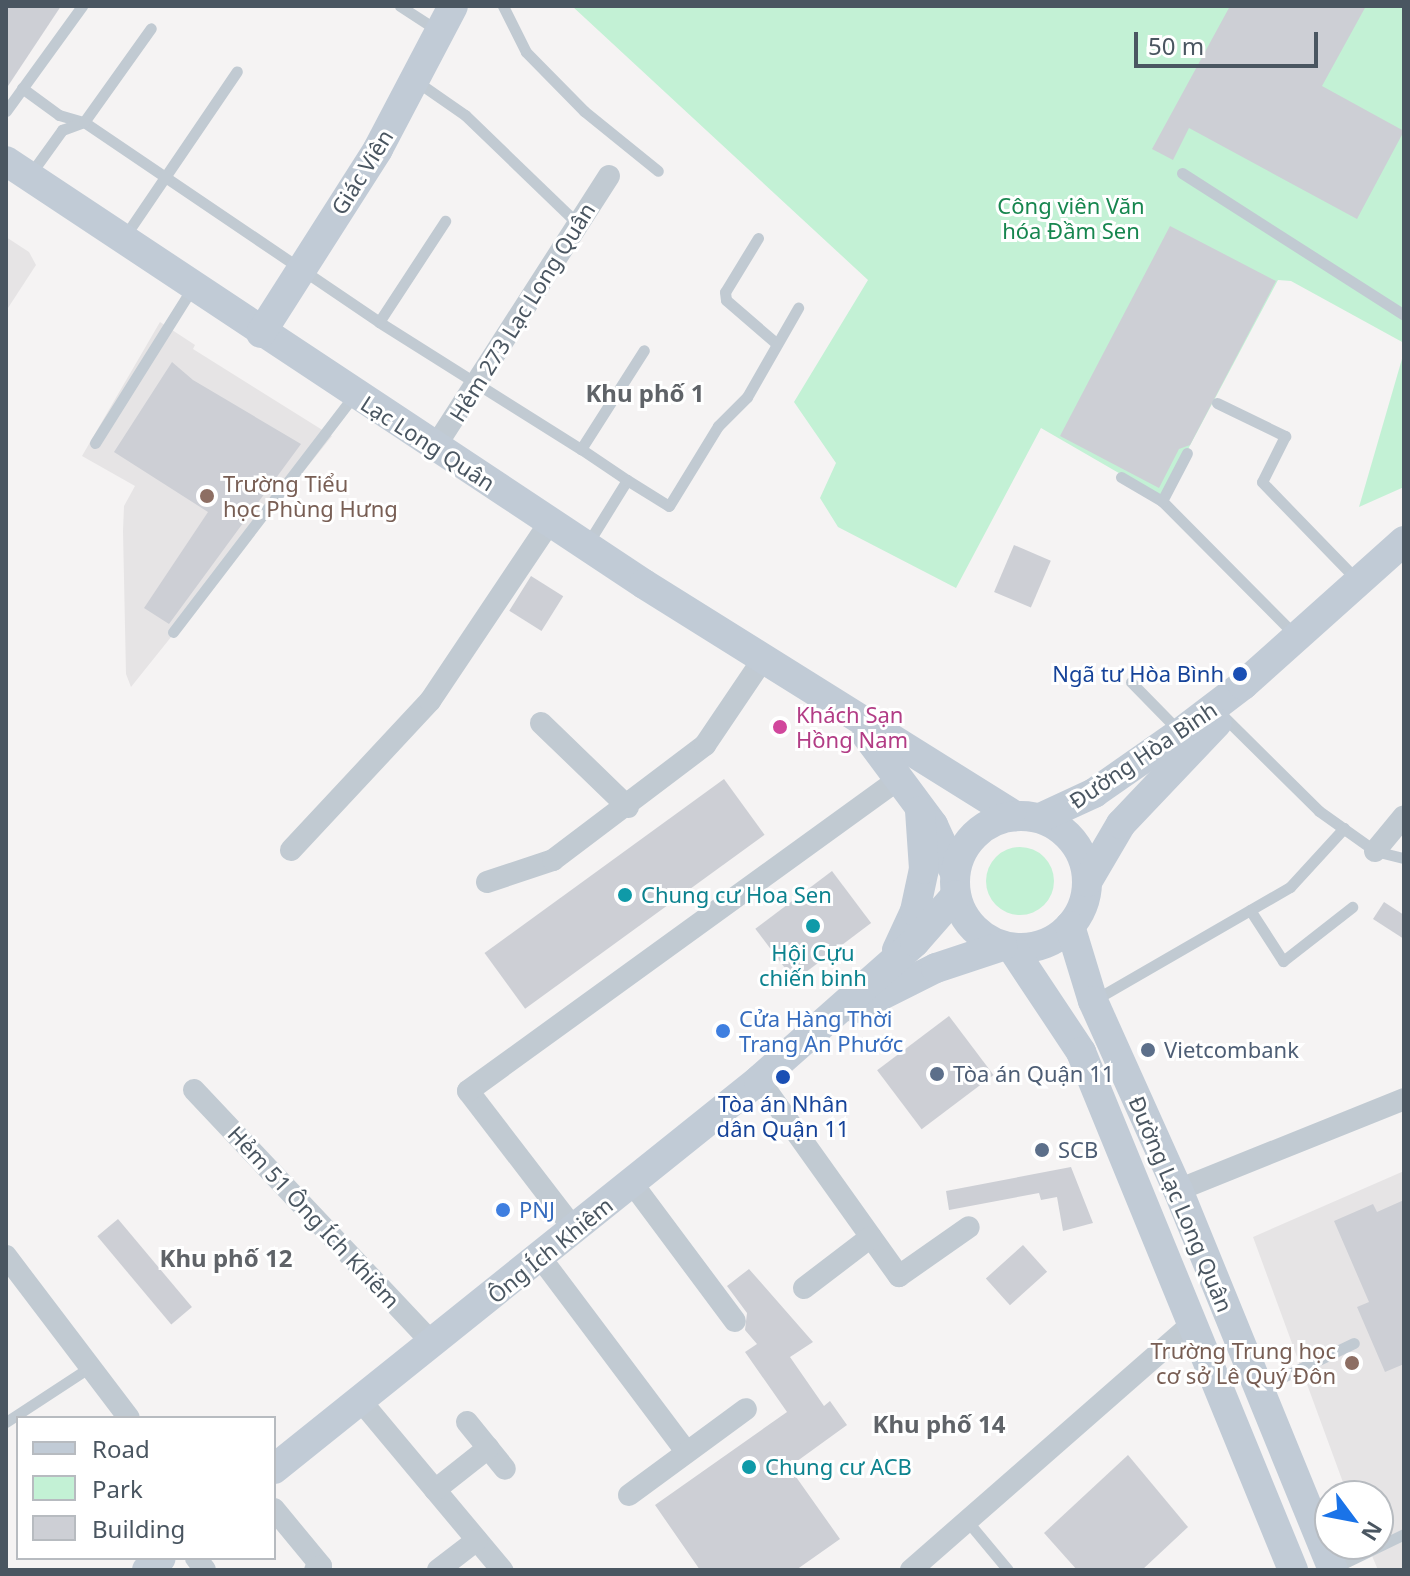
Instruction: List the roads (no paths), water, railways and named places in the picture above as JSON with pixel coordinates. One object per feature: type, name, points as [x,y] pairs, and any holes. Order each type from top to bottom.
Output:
[{"type":"main road","name":"Giác Viên","points":[[261,333],[416,81],[447,19]]},
{"type":"main road","name":"Lạc Long Quân","points":[[18,168],[261,333],[854,719]]},
{"type":"main road","name":"Đường Hòa Bình","points":[[1027,817],[1094,793],[1180,733],[1243,685],[1404,541]]},
{"type":"main road","name":"Đường Hòa Bình","points":[[1087,882],[1121,824],[1223,716],[1243,685]]},
{"type":"main road","points":[[854,719],[900,778],[949,853],[972,928],[1007,947]]},
{"type":"main road","points":[[822,1025],[936,968],[1007,947],[1044,944],[1070,926],[1087,882],[1078,848],[1067,833],[1027,817],[854,719]]},
{"type":"main road","points":[[892,960],[921,890],[925,847],[919,805]]},
{"type":"main road","points":[[822,1025],[892,960],[956,884],[974,835],[1027,817]]},
{"type":"main road","name":"Đường Lạc Long Quân","points":[[1070,926],[1093,1001],[1178,1190],[1332,1570]]},
{"type":"main road","name":"Đường Lạc Long Quân","points":[[1007,947],[1081,1052],[1293,1570]]},
{"type":"main road","name":"Ông Ích Khiêm","points":[[276,1467],[434,1345],[822,1025]]},
{"type":"street","name":"Hẻm 273 Lạc Long Quân","points":[[435,447],[479,385],[609,176]]},
{"type":"street","points":[[291,850],[430,701],[550,522]]},
{"type":"street","points":[[487,882],[553,860],[628,807],[705,745],[763,659]]},
{"type":"street","points":[[541,723],[628,807]]},
{"type":"street","points":[[574,1229],[468,1091],[900,778]]},
{"type":"street","points":[[1375,851],[1404,816]]},
{"type":"street","points":[[759,1080],[899,1276],[969,1227]]},
{"type":"street","name":"Hẻm 51 Ông Ích Khiêm","points":[[194,1090],[434,1345]]},
{"type":"street","points":[[1178,1190],[1404,1099]]},
{"type":"street","points":[[632,1183],[735,1321]]},
{"type":"street","points":[[804,1288],[871,1237]]},
{"type":"street","points":[[6,1256],[127,1416]]},
{"type":"street","points":[[540,1257],[685,1450]]},
{"type":"street","points":[[911,1570],[1192,1324]]},
{"type":"street","points":[[360,1400],[502,1570]]},
{"type":"street","points":[[629,1495],[685,1450],[746,1409]]},
{"type":"street","points":[[467,1422],[505,1469]]},
{"type":"street","points":[[435,1490],[488,1448]]},
{"type":"street","points":[[276,1511],[321,1566],[315,1570]]},
{"type":"street","points":[[438,1570],[477,1540]]},
{"type":"lane","points":[[6,111],[82,6]]},
{"type":"lane","points":[[400,6],[447,19]]},
{"type":"lane","points":[[503,6],[526,52],[584,111],[658,171]]},
{"type":"lane","points":[[18,168],[62,130],[84,122],[151,28]]},
{"type":"lane","points":[[123,239],[237,71]]},
{"type":"lane","points":[[416,81],[465,115],[578,224]]},
{"type":"lane","points":[[22,88],[59,115],[84,122],[163,179],[303,268],[379,322],[669,506],[718,426],[747,397],[798,308]]},
{"type":"lane","points":[[1182,173],[1404,315]]},
{"type":"lane","points":[[379,322],[445,221]]},
{"type":"lane","points":[[758,238],[725,292],[726,300],[777,344]]},
{"type":"lane","points":[[95,443],[193,287]]},
{"type":"lane","points":[[581,449],[644,350]]},
{"type":"lane","points":[[173,632],[354,394]]},
{"type":"lane","points":[[1217,403],[1285,436],[1262,482],[1357,580]]},
{"type":"lane","points":[[1162,501],[1187,453]]},
{"type":"lane","points":[[1121,477],[1162,501],[1296,636]]},
{"type":"lane","points":[[586,547],[627,480]]},
{"type":"lane","points":[[1131,682],[1180,733]]},
{"type":"lane","points":[[1223,716],[1319,811],[1375,851],[1404,858]]},
{"type":"lane","points":[[1093,1001],[1290,887],[1344,828]]},
{"type":"lane","points":[[1250,910],[1283,961],[1352,907]]},
{"type":"lane","points":[[1259,1389],[1354,1343]]},
{"type":"lane","points":[[6,1422],[90,1367]]},
{"type":"lane","points":[[968,1522],[1008,1570]]},
{"type":"lane","points":[[1332,1570],[1404,1534]]},
{"type":"place","name":"Trường Tiểu học Phùng Hưng","points":[[207,496]]},
{"type":"place","name":"Ngã tư Hòa Bình","points":[[1240,674]]},
{"type":"place","name":"Khách Sạn Hồng Nam","points":[[780,727]]},
{"type":"place","name":"Chung cư Hoa Sen","points":[[625,895]]},
{"type":"place","name":"Hội Cựu chiến binh","points":[[813,926]]},
{"type":"place","name":"Cửa Hàng Thời Trang An Phước","points":[[723,1031]]},
{"type":"place","name":"Vietcombank","points":[[1148,1050]]},
{"type":"place","name":"Tòa án Quận 11","points":[[937,1074]]},
{"type":"place","name":"Tòa án Nhân dân Quận 11","points":[[783,1077]]},
{"type":"place","name":"SCB","points":[[1042,1150]]},
{"type":"place","name":"PNJ","points":[[503,1210]]},
{"type":"place","name":"Trường Trung học cơ sở Lê Quý Đôn","points":[[1352,1363]]},
{"type":"place","name":"Chung cư ACB","points":[[749,1467]]},
{"type":"district","name":"Khu phố 1","points":[[645,393]]},
{"type":"district","name":"Khu phố 12","points":[[226,1258]]},
{"type":"district","name":"Khu phố 14","points":[[939,1424]]},
{"type":"park label","name":"Công viên Văn hóa Đầm Sen","points":[[1071,218]]}]
